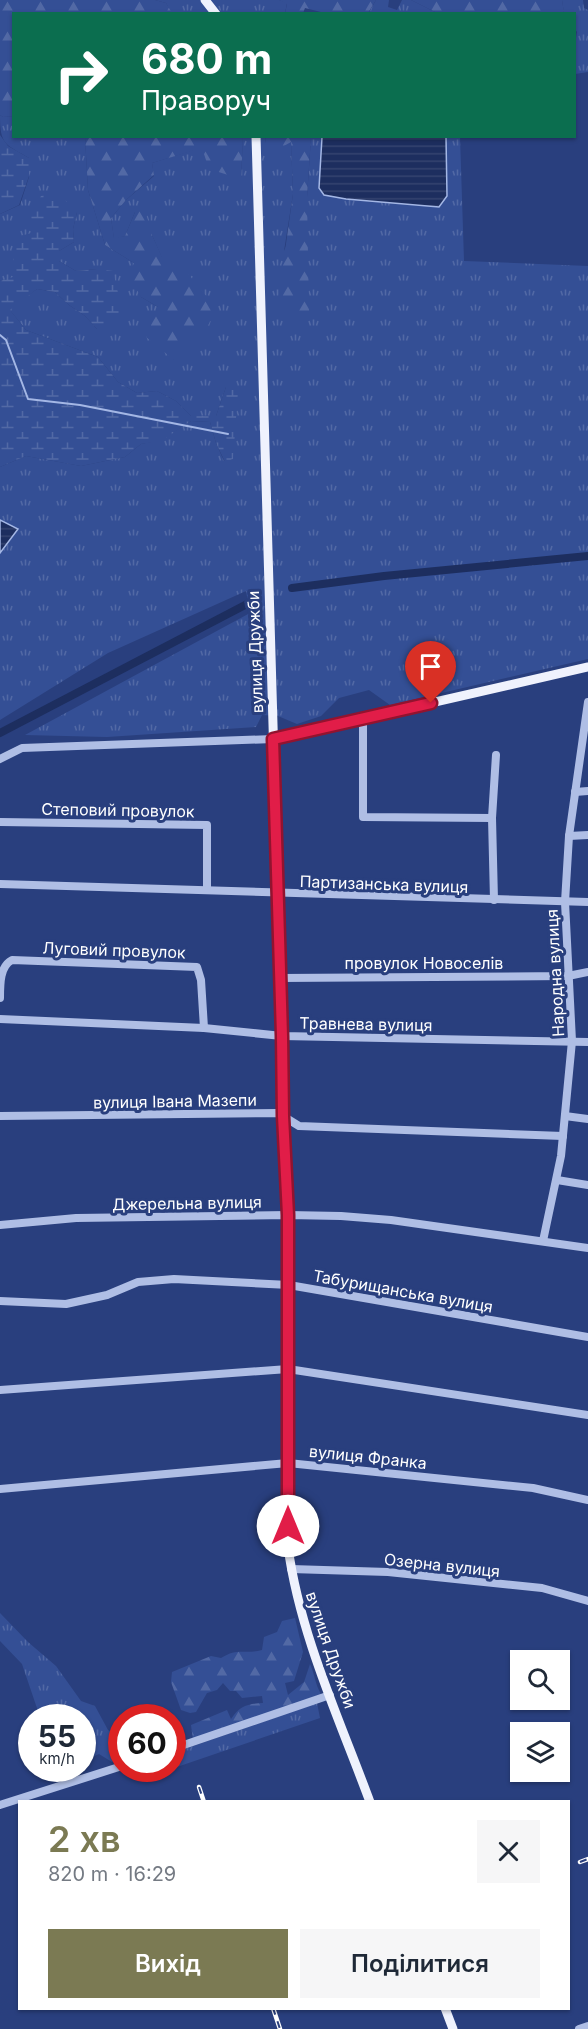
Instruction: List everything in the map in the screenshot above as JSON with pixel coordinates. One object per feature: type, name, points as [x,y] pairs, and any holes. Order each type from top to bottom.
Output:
[{"type":"main road","points":[[205,0],[214,12]]},
{"type":"main road","name":"вулиця Дружби","points":[[256,138],[283,1116],[288,1215],[288,1547],[302,1618],[369,1800]]},
{"type":"main road","points":[[273,739],[588,667]]},
{"type":"main road","points":[[446,2010],[453,2029]]},
{"type":"street","name":"Народна вулиця","points":[[543,1241],[563,1136],[572,1041],[565,902],[569,836],[588,702]]},
{"type":"street","points":[[363,719],[363,817],[492,818]]},
{"type":"street","points":[[0,759],[22,748],[273,739]]},
{"type":"street","points":[[494,900],[492,818],[496,754]]},
{"type":"street","points":[[575,792],[588,791]]},
{"type":"street","name":"Степовий провулок","points":[[0,822],[207,825],[207,890]]},
{"type":"street","points":[[569,836],[588,835]]},
{"type":"street","name":"Партизанська вулиця","points":[[0,884],[588,902]]},
{"type":"street","name":"Луговий провулок","points":[[0,998],[1,969],[6,962],[12,960],[197,967],[201,980],[204,1028]]},
{"type":"street","name":"провулок Новоселів","points":[[280,978],[568,976],[588,972]]},
{"type":"street","name":"Травнева вулиця","points":[[0,1019],[204,1028],[282,1036],[588,1042]]},
{"type":"street","name":"вулиця Івана Мазепи","points":[[0,1116],[278,1113],[299,1126],[563,1136]]},
{"type":"street","points":[[565,1116],[588,1119]]},
{"type":"street","points":[[556,1180],[588,1185]]},
{"type":"street","name":"Джерельна вулиця","points":[[0,1225],[76,1218],[288,1215],[391,1220],[588,1248]]},
{"type":"street","name":"Табурищанська вулиця","points":[[0,1301],[66,1304],[106,1295],[138,1282],[174,1279],[289,1285],[588,1337]]},
{"type":"street","points":[[0,1390],[233,1371],[288,1369],[588,1415]]},
{"type":"street","name":"вулиця Франка","points":[[0,1489],[288,1463],[533,1488],[588,1500]]},
{"type":"street","name":"Озерна вулиця","points":[[291,1569],[388,1572],[542,1588],[588,1602]]},
{"type":"street","points":[[186,1744],[330,1695]]},
{"type":"street","points":[[0,1805],[108,1770]]},
{"type":"street","points":[[579,2029],[588,2026]]},
{"type":"green space","points":[[0,0],[155,0],[166,3],[171,12],[12,12],[12,116],[0,115]]},
{"type":"green space","points":[[155,0],[279,0],[287,3],[285,12],[171,12],[166,3]]},
{"type":"green space","points":[[279,0],[376,0],[369,12],[321,12],[305,8],[303,12],[285,12],[287,4]]},
{"type":"green space","points":[[376,0],[389,0],[388,7],[397,10],[402,0],[411,0],[435,12],[369,12]]},
{"type":"green space","points":[[411,0],[562,0],[564,12],[435,12]]},
{"type":"green space","points":[[562,0],[583,0],[584,8],[588,10],[588,72],[576,74],[576,12],[564,12]]},
{"type":"green space","points":[[0,115],[12,116],[12,138],[85,138],[88,190],[105,245],[134,263],[141,297],[158,307],[174,360],[162,258],[152,235],[135,212],[125,236],[114,239],[111,218],[126,200],[154,176],[152,163],[203,147],[241,178],[243,138],[265,138],[266,143],[291,141],[293,194],[284,251],[307,197],[311,138],[322,138],[319,188],[324,195],[439,207],[447,196],[446,138],[460,138],[464,261],[588,266],[588,659],[390,705],[369,690],[339,698],[321,716],[297,724],[278,716],[262,715],[256,727],[107,737],[25,735],[250,613],[246,591],[108,653],[0,720],[0,553],[18,529],[0,520],[0,467],[26,456],[81,466],[125,457],[141,444],[161,440],[191,421],[210,422],[224,461],[233,459],[226,387],[216,416],[191,416],[176,401],[157,391],[137,393],[118,382],[98,357],[26,330],[9,309],[37,289],[55,292],[85,316],[97,329],[97,269],[76,271],[59,261],[59,251],[74,242],[73,229],[77,212],[39,231],[16,277],[0,281],[0,214],[20,205],[29,177],[29,158],[9,146],[1,132]]},
{"type":"green space","points":[[0,135],[8,146],[29,158],[29,176],[19,205],[0,214]]},
{"type":"green space","points":[[85,138],[243,138],[241,179],[209,169],[202,148],[152,163],[154,175],[126,200],[111,218],[114,238],[125,236],[135,212],[145,210],[152,235],[162,257],[177,260],[215,307],[209,324],[174,360],[146,337],[158,307],[141,297],[129,276],[134,263],[105,245],[88,190]]},
{"type":"green space","points":[[265,138],[311,138],[307,197],[309,312],[293,321],[278,301],[293,194],[291,142],[273,152]]},
{"type":"green space","points":[[49,193],[64,199],[77,212],[73,229],[74,242],[59,251],[59,261],[76,271],[97,269],[113,271],[121,306],[121,324],[97,329],[85,316],[55,292],[37,289],[10,310],[26,330],[98,357],[118,382],[137,393],[157,391],[176,401],[191,416],[216,416],[226,387],[238,391],[233,459],[225,462],[210,422],[191,421],[161,441],[141,444],[125,457],[81,466],[26,456],[0,467],[0,281],[16,276],[12,250],[20,236],[39,231],[30,217],[41,196]]},
{"type":"green space","points":[[0,1613],[28,1642],[56,1666],[81,1701],[89,1704],[36,1704],[22,1664],[0,1641]]},
{"type":"green space","points":[[295,1618],[303,1652],[294,1681],[285,1683],[288,1695],[304,1682],[310,1664],[321,1694],[193,1740],[191,1725],[227,1710],[231,1719],[244,1706],[263,1703],[262,1696],[242,1698],[236,1691],[230,1691],[223,1683],[217,1690],[207,1693],[196,1712],[190,1713],[186,1712],[186,1704],[179,1704],[171,1682],[172,1672],[211,1656],[221,1658],[237,1652],[262,1650],[264,1637],[277,1632],[282,1621]]},
{"type":"green space","points":[[317,1703],[320,1718],[186,1764],[186,1748]]},
{"type":"green space","points":[[96,1708],[108,1730],[108,1760],[99,1754],[96,1755]]},
{"type":"shaded area","points":[[322,138],[446,138],[447,196],[439,207],[346,199],[324,195],[319,188]]},
{"type":"shaded area","points":[[0,520],[18,529],[0,553]]},
{"type":"waterway","points":[[0,335],[6,340],[28,399],[80,405],[228,434]]},
{"type":"waterway","points":[[292,588],[384,576],[588,556]]},
{"type":"waterway","points":[[0,733],[247,604]]},
{"type":"railway","points":[[199,1787],[203,1800]]},
{"type":"railway","points":[[580,1862],[588,1859]]},
{"type":"railway","points":[[274,2010],[280,2029]]},
{"type":"route","points":[[288,1526],[288,1215],[283,1116],[273,739],[431,703]]}]
